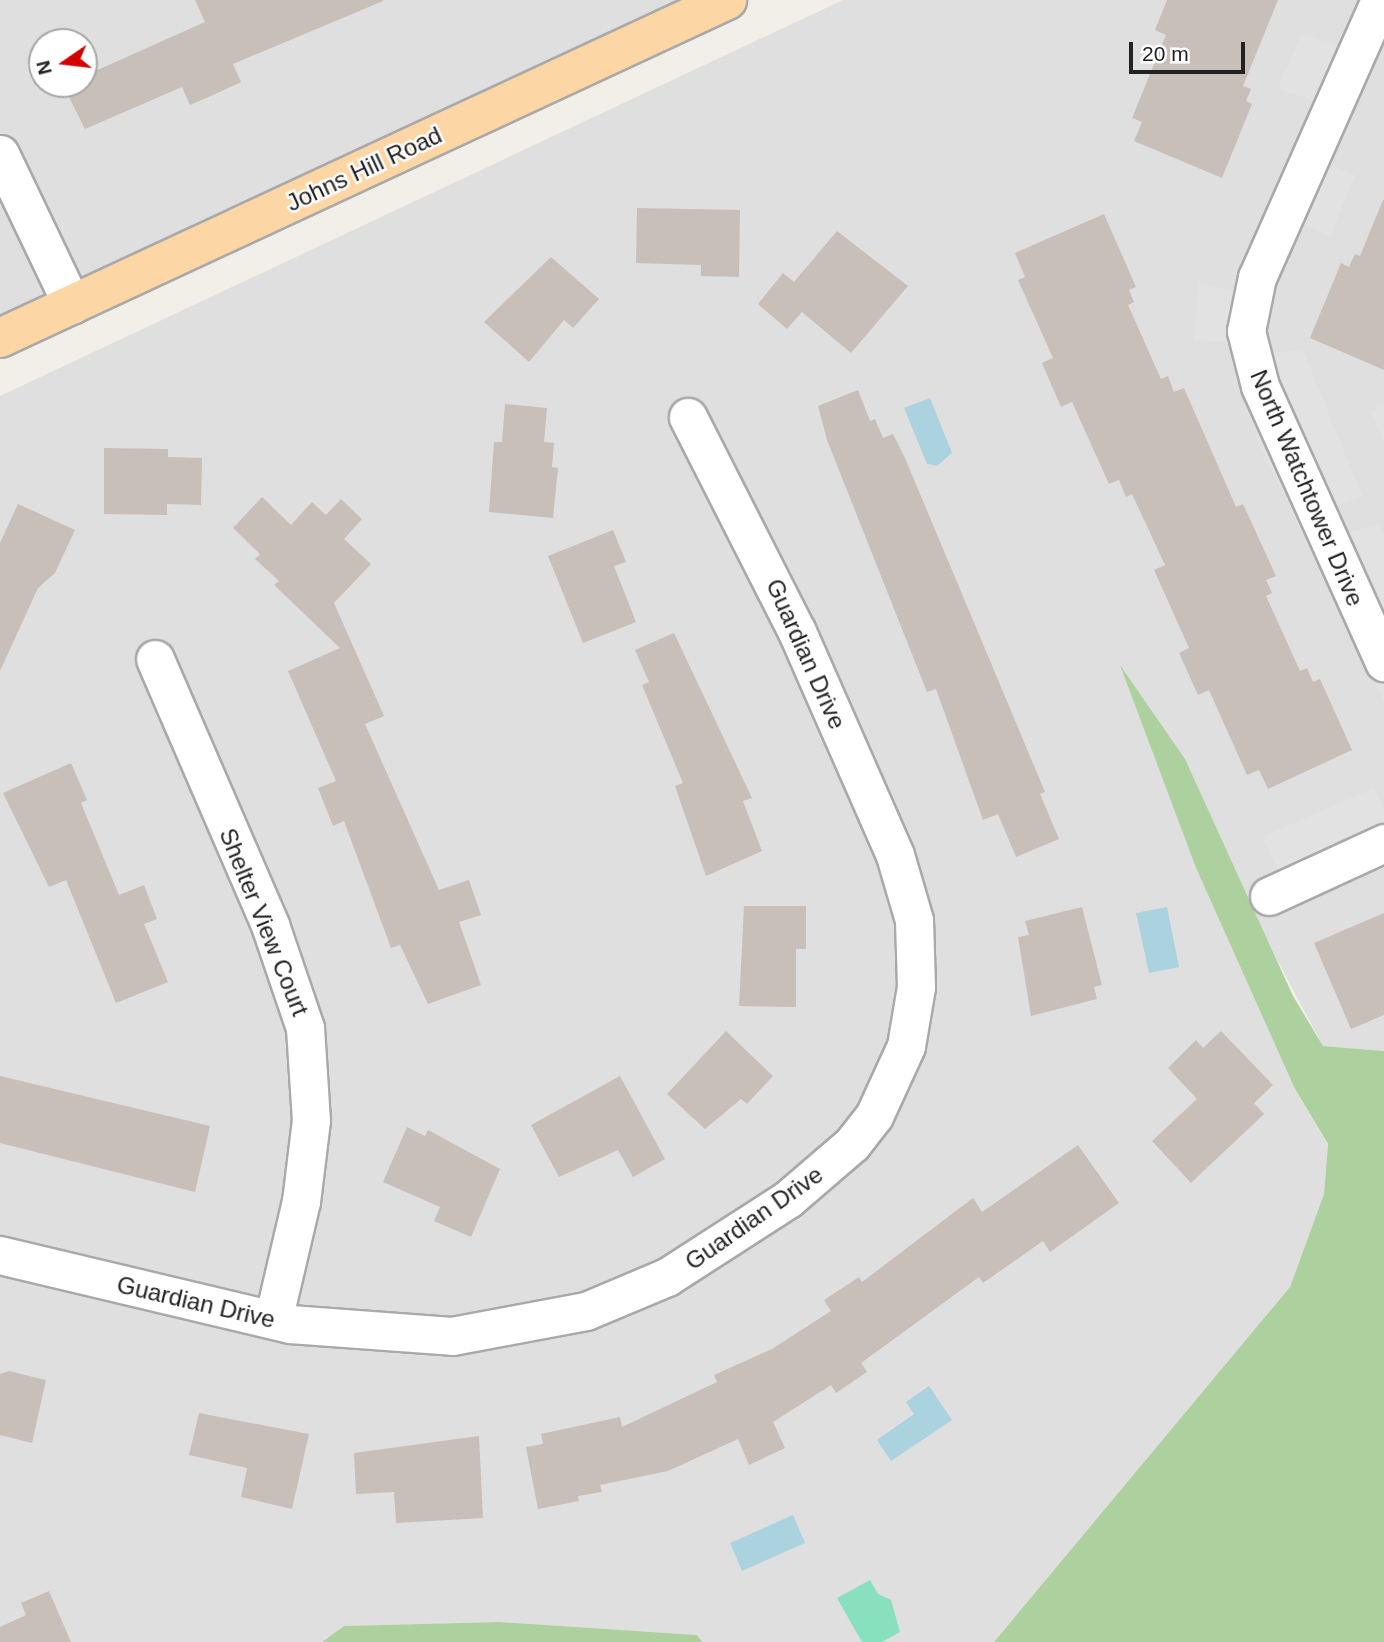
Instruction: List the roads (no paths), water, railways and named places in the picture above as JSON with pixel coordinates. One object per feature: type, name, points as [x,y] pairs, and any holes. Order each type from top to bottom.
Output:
[{"type":"main road","name":"Johns Hill Road","points":[[0,338],[727,0]]},
{"type":"street","name":"North Watchtower Drive","points":[[1377,16],[1257,277],[1246,331],[1260,386],[1384,662]]},
{"type":"street","points":[[0,154],[72,305]]},
{"type":"street","name":"Guardian Drive","points":[[0,1255],[273,1320],[452,1336],[547,1320],[633,1293],[719,1247],[815,1178],[852,1144],[893,1080],[916,988],[914,919],[895,855],[783,601],[688,417]]},
{"type":"street","name":"Shelter View Court","points":[[155,659],[274,936],[305,1028],[311,1120],[301,1201],[273,1320]]},
{"type":"street","points":[[1269,896],[1384,843]]},
{"type":"water","points":[[930,398],[952,453],[937,466],[927,464],[904,408]]},
{"type":"water","points":[[1167,907],[1179,967],[1149,973],[1136,913]]},
{"type":"water","points":[[929,1386],[952,1420],[891,1461],[877,1440],[914,1414],[906,1402]]},
{"type":"water","points":[[793,1515],[805,1543],[742,1571],[730,1543]]}]
